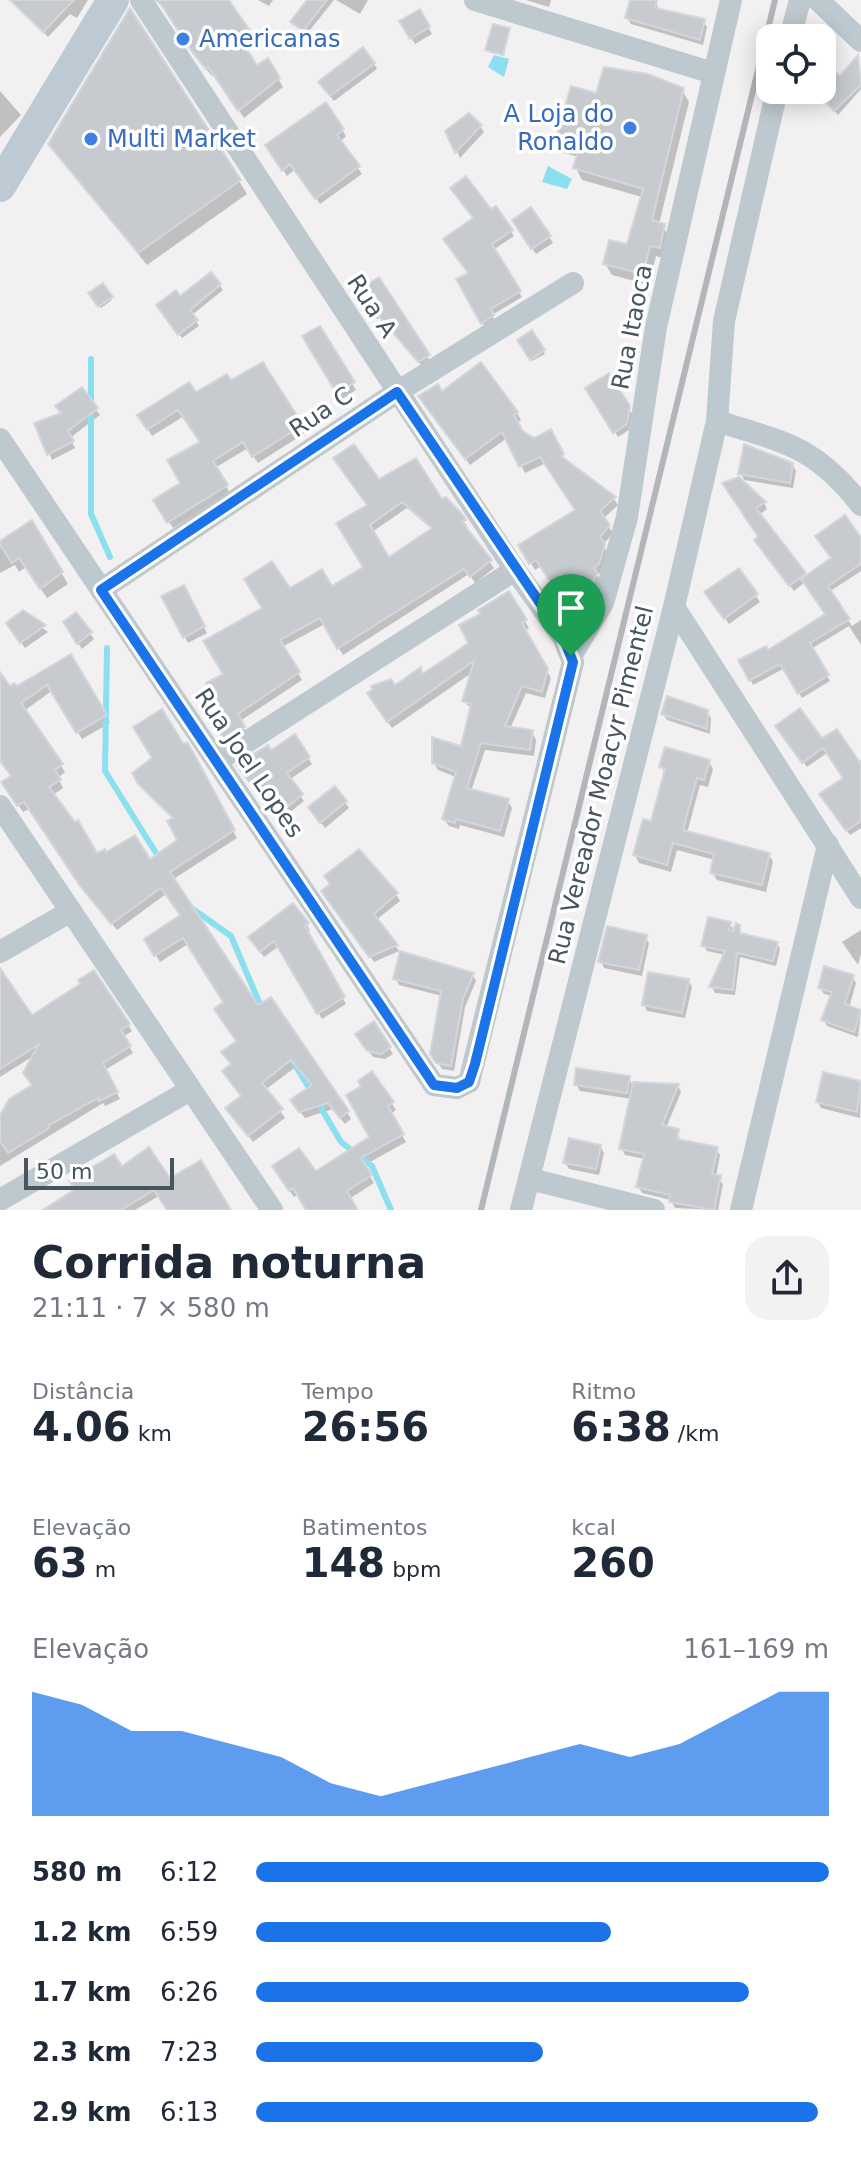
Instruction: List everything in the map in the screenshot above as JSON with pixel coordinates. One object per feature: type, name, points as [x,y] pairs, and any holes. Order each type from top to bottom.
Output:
[{"type":"main road","points":[[1,181],[113,0]]},
{"type":"street","name":"Rua A","points":[[141,0],[567,647]]},
{"type":"street","points":[[475,0],[713,73]]},
{"type":"street","name":"Rua Itaoca","points":[[567,647],[603,603],[627,517],[656,327],[731,0]]},
{"type":"street","points":[[794,24],[800,0]]},
{"type":"street","points":[[818,0],[861,41]]},
{"type":"street","name":"Rua Vereador Moacyr Pimentel","points":[[521,1210],[674,607],[717,421],[724,321],[774,104]]},
{"type":"street","name":"Rua C","points":[[101,590],[397,392],[573,283]]},
{"type":"street","points":[[717,421],[807,452],[835,472],[861,505]]},
{"type":"street","name":"Rua Joel Lopes","points":[[0,439],[434,1085],[457,1088],[469,1082],[573,662],[567,647]]},
{"type":"street","points":[[217,761],[515,570]]},
{"type":"street","points":[[674,607],[861,898]]},
{"type":"street","points":[[0,806],[272,1210]]},
{"type":"street","points":[[741,1210],[828,845]]},
{"type":"street","points":[[0,952],[71,911]]},
{"type":"street","points":[[0,1200],[190,1090]]},
{"type":"street","points":[[530,1179],[654,1210]]},
{"type":"water","points":[[494,55],[509,59],[504,77],[488,67]]},
{"type":"water","points":[[548,166],[572,179],[567,189],[542,182]]},
{"type":"building","points":[[10,0],[74,0],[43,32]]},
{"type":"building","points":[[158,0],[229,0],[251,32],[241,41],[257,65],[268,58],[280,78],[238,111],[208,67],[206,69],[193,53]]},
{"type":"building","points":[[307,0],[327,0],[303,31],[290,22]]},
{"type":"building","points":[[630,0],[657,0],[655,8],[705,19],[700,40],[625,18]]},
{"type":"building","points":[[130,8],[241,180],[138,253],[48,144]]},
{"type":"building","points":[[420,9],[430,27],[410,39],[399,21]]},
{"type":"building","points":[[493,24],[510,28],[503,55],[485,50]]},
{"type":"building","points":[[363,47],[375,63],[330,96],[318,82]]},
{"type":"building","points":[[858,55],[861,85],[834,111],[828,104],[836,104],[836,72],[840,76]]},
{"type":"building","name":"A Loja do Ronaldo","points":[[604,67],[648,74],[684,88],[652,220],[665,224],[660,248],[650,246],[643,274],[603,264],[609,240],[627,244],[643,189],[573,168],[579,148],[555,142],[571,86],[596,93]]},
{"type":"building","points":[[326,102],[344,129],[337,135],[360,166],[315,199],[290,164],[282,171],[265,145]]},
{"type":"building","points":[[469,113],[482,125],[455,153],[445,131]]},
{"type":"building","points":[[466,176],[491,209],[496,206],[513,230],[492,244],[521,291],[491,309],[494,315],[481,324],[456,279],[468,273],[443,239],[473,218],[450,188]]},
{"type":"building","points":[[531,207],[551,236],[531,249],[512,220]]},
{"type":"building","points":[[211,272],[221,284],[190,310],[198,320],[178,335],[156,305],[176,290],[180,296]]},
{"type":"building","points":[[379,277],[430,355],[418,362],[377,314],[373,316],[357,291]]},
{"type":"building","points":[[103,283],[113,297],[98,307],[88,293]]},
{"type":"building","points":[[320,326],[355,382],[337,394],[302,336]]},
{"type":"building","points":[[532,330],[545,350],[530,360],[517,340]]},
{"type":"building","points":[[263,362],[303,425],[252,457],[243,442],[213,461],[228,485],[167,523],[153,500],[180,483],[167,460],[200,442],[178,410],[147,430],[137,415],[189,382],[196,392],[227,374],[231,380]]},
{"type":"building","points":[[481,362],[518,412],[514,415],[523,431],[534,438],[551,429],[564,454],[561,456],[616,497],[600,511],[610,525],[600,537],[605,544],[599,564],[594,568],[597,572],[594,582],[583,591],[577,584],[570,589],[561,576],[551,583],[536,560],[529,564],[518,545],[575,510],[540,457],[519,467],[502,432],[465,459],[418,396],[438,384],[442,391]]},
{"type":"building","points":[[609,373],[630,406],[627,424],[613,433],[585,388]]},
{"type":"building","points":[[82,387],[98,408],[68,431],[74,441],[47,455],[34,423],[61,413],[55,406]]},
{"type":"building","points":[[354,444],[379,479],[416,458],[442,499],[446,497],[461,513],[466,520],[462,522],[492,560],[470,577],[464,569],[337,649],[320,618],[280,640],[300,672],[238,714],[245,727],[224,740],[215,722],[224,717],[206,683],[223,674],[203,641],[262,608],[244,579],[272,561],[290,588],[322,569],[332,586],[363,567],[336,523],[367,505],[333,458]],"holes":[[[402,502],[432,528],[389,557],[370,525]]]},
{"type":"building","points":[[744,444],[793,463],[790,483],[738,474]]},
{"type":"building","points":[[739,477],[766,502],[756,508],[806,573],[789,586],[754,540],[758,537],[722,483]]},
{"type":"building","points":[[845,515],[861,538],[861,564],[828,586],[850,619],[810,643],[829,675],[798,694],[780,664],[749,681],[738,660],[766,646],[768,650],[825,614],[801,579],[831,558],[815,536]]},
{"type":"building","points":[[32,520],[63,572],[40,589],[19,558],[12,563],[0,545],[0,541]]},
{"type":"building","points":[[739,568],[758,594],[724,619],[704,592]]},
{"type":"building","points":[[184,585],[205,626],[183,638],[161,596]]},
{"type":"building","points":[[509,591],[527,620],[522,623],[548,669],[542,692],[522,686],[505,726],[533,730],[530,750],[481,743],[467,788],[509,799],[500,831],[456,819],[455,823],[442,819],[456,772],[432,763],[432,737],[461,746],[471,704],[462,701],[474,661],[387,722],[367,693],[373,689],[371,686],[391,679],[395,685],[421,667],[422,674],[457,651],[468,643],[459,625],[480,614],[478,610]]},
{"type":"building","points":[[23,610],[46,625],[20,643],[6,623]]},
{"type":"building","points":[[76,612],[92,632],[77,644],[63,622]]},
{"type":"building","points":[[71,654],[107,715],[76,733],[47,685],[21,703],[63,764],[55,770],[61,780],[49,787],[75,822],[78,820],[97,853],[105,849],[106,852],[135,835],[150,859],[177,840],[167,821],[173,818],[138,784],[132,773],[152,758],[133,727],[162,709],[183,743],[188,743],[235,830],[170,872],[258,1005],[271,997],[349,1111],[340,1118],[328,1103],[299,1112],[290,1100],[312,1085],[291,1060],[262,1083],[283,1109],[248,1136],[225,1108],[241,1096],[222,1071],[231,1064],[221,1052],[236,1041],[214,1009],[223,1002],[183,938],[154,956],[144,939],[180,915],[161,888],[111,924],[80,886],[24,802],[17,806],[1,782],[11,776],[0,761],[0,672],[10,686],[14,683],[17,686]]},
{"type":"building","points":[[667,696],[708,710],[707,729],[661,714]]},
{"type":"building","points":[[800,708],[822,738],[837,729],[861,764],[861,821],[846,831],[819,794],[843,778],[823,748],[802,763],[775,726]]},
{"type":"building","points":[[295,734],[310,757],[287,773],[303,794],[276,816],[236,765],[268,745],[271,750]]},
{"type":"building","points":[[665,747],[710,760],[704,780],[697,778],[683,830],[770,853],[762,885],[710,873],[714,854],[673,843],[667,865],[633,855],[643,819],[651,821],[665,769],[659,767]]},
{"type":"building","points":[[335,786],[347,801],[320,823],[308,807]]},
{"type":"building","points":[[359,849],[398,893],[374,914],[398,945],[369,957],[321,891],[330,884],[324,876]]},
{"type":"building","points":[[293,903],[309,923],[305,926],[345,997],[317,1014],[274,941],[260,952],[248,937]]},
{"type":"building","points":[[708,917],[731,922],[729,930],[733,931],[736,923],[740,925],[740,933],[778,942],[773,961],[737,953],[733,990],[709,987],[725,951],[701,946]]},
{"type":"building","points":[[607,926],[647,935],[639,970],[598,962]]},
{"type":"building","points":[[400,951],[474,973],[463,999],[451,1066],[436,1063],[430,1054],[441,991],[393,979]]},
{"type":"building","points":[[824,966],[854,975],[845,1004],[861,1010],[854,1032],[821,1020],[832,992],[818,988]]},
{"type":"building","points":[[0,968],[32,1015],[80,984],[78,980],[94,970],[130,1024],[121,1030],[131,1046],[103,1063],[118,1092],[99,1101],[98,1098],[8,1153],[0,1141],[0,1115],[9,1099],[32,1085],[23,1073],[38,1045],[0,1069]]},
{"type":"building","points":[[648,972],[689,979],[682,1013],[642,1005]]},
{"type":"building","points":[[374,1021],[391,1047],[381,1054],[367,1051],[355,1034]]},
{"type":"building","points":[[576,1068],[630,1076],[627,1093],[574,1085]]},
{"type":"building","points":[[372,1071],[394,1102],[388,1106],[404,1134],[361,1158],[372,1175],[347,1191],[358,1210],[306,1210],[293,1188],[289,1191],[272,1166],[299,1148],[316,1171],[369,1137],[346,1095],[361,1086],[358,1081]]},
{"type":"building","points":[[823,1072],[861,1081],[857,1112],[816,1102]]},
{"type":"building","points":[[633,1082],[679,1084],[662,1125],[679,1129],[677,1139],[718,1147],[712,1174],[721,1175],[714,1210],[669,1202],[670,1195],[636,1187],[644,1154],[619,1149]]},
{"type":"building","points":[[569,1138],[601,1145],[596,1169],[563,1163]]},
{"type":"building","points":[[149,1147],[170,1178],[201,1160],[231,1210],[167,1210],[154,1190],[121,1210],[43,1210],[75,1189],[69,1181],[114,1154],[122,1166]]},
{"type":"waterway","points":[[91,359],[91,514],[110,557]]},
{"type":"waterway","points":[[107,648],[105,771],[161,861]]},
{"type":"waterway","points":[[190,907],[231,936],[262,1009]]},
{"type":"waterway","points":[[292,1060],[311,1091]]},
{"type":"waterway","points":[[317,1101],[341,1142],[372,1166],[391,1210]]},
{"type":"railway","points":[[481,1210],[775,0]]},
{"type":"place","name":"Americanas","points":[[183,39]]},
{"type":"place","name":"A Loja do Ronaldo","points":[[630,128]]},
{"type":"place","name":"Multi Market","points":[[91,139]]},
{"type":"route","points":[[397,392],[563,637],[571,656],[573,662],[475,1064],[469,1082],[457,1088],[443,1088],[434,1085],[101,590],[397,392]]}]
